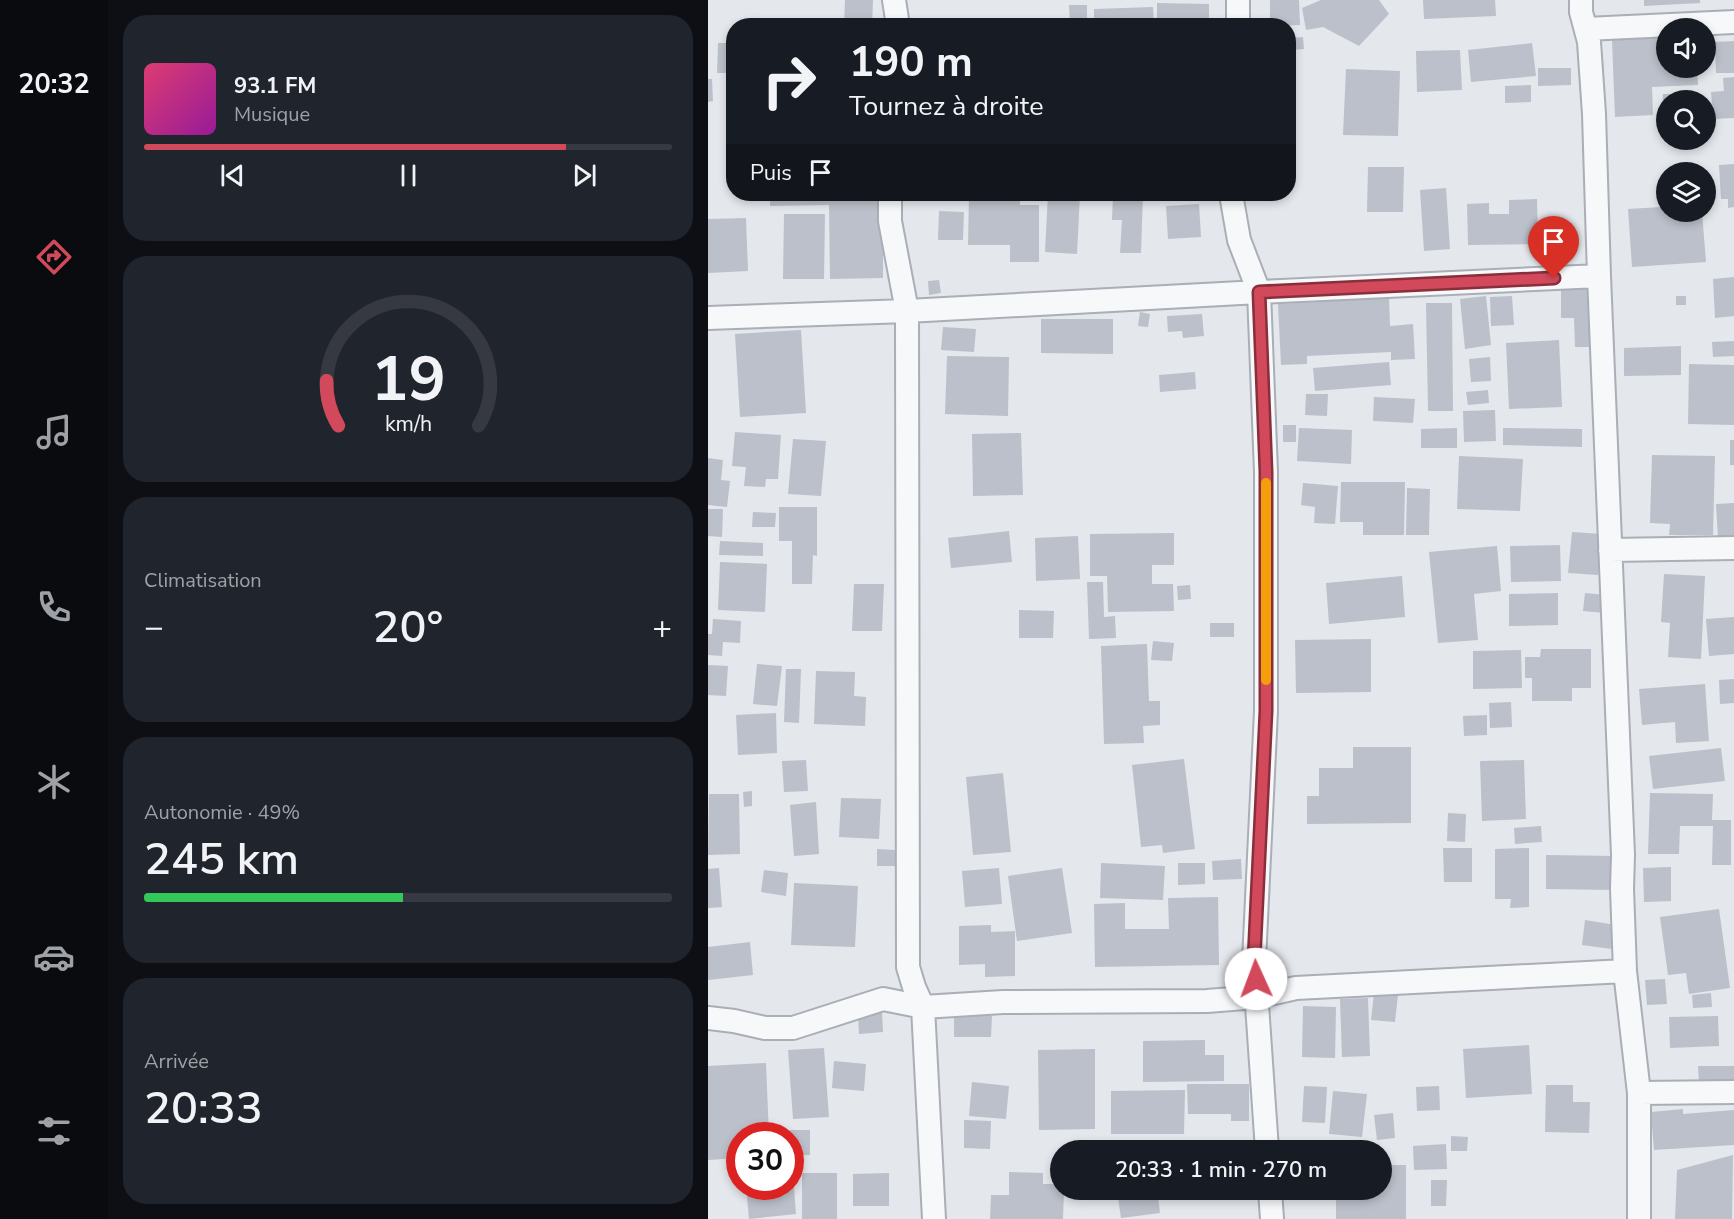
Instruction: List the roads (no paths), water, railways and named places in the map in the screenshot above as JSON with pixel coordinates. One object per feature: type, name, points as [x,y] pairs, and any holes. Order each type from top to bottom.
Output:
[{"type":"street","points":[[894,0],[897,18]]},
{"type":"street","points":[[1238,0],[1238,18]]},
{"type":"street","points":[[1581,0],[1581,12],[1589,42],[1592,68],[1623,855],[1625,971],[1639,1093],[1639,1219]]},
{"type":"street","points":[[1586,28],[1734,22]]},
{"type":"street","points":[[890,201],[890,221],[907,311],[908,967],[923,1007],[934,1219]]},
{"type":"street","points":[[1233,201],[1239,240],[1259,292],[1266,472],[1266,711],[1254,961],[1266,1140]]},
{"type":"street","points":[[708,318],[907,311],[1599,276]]},
{"type":"street","points":[[1610,550],[1734,548]]},
{"type":"street","points":[[708,1018],[765,1028],[793,1028],[883,999],[923,1007],[1003,1002],[1207,1001],[1257,997],[1296,988],[1625,971]]},
{"type":"street","points":[[1639,1093],[1734,1092]]},
{"type":"street","points":[[1271,1200],[1272,1219]]}]
